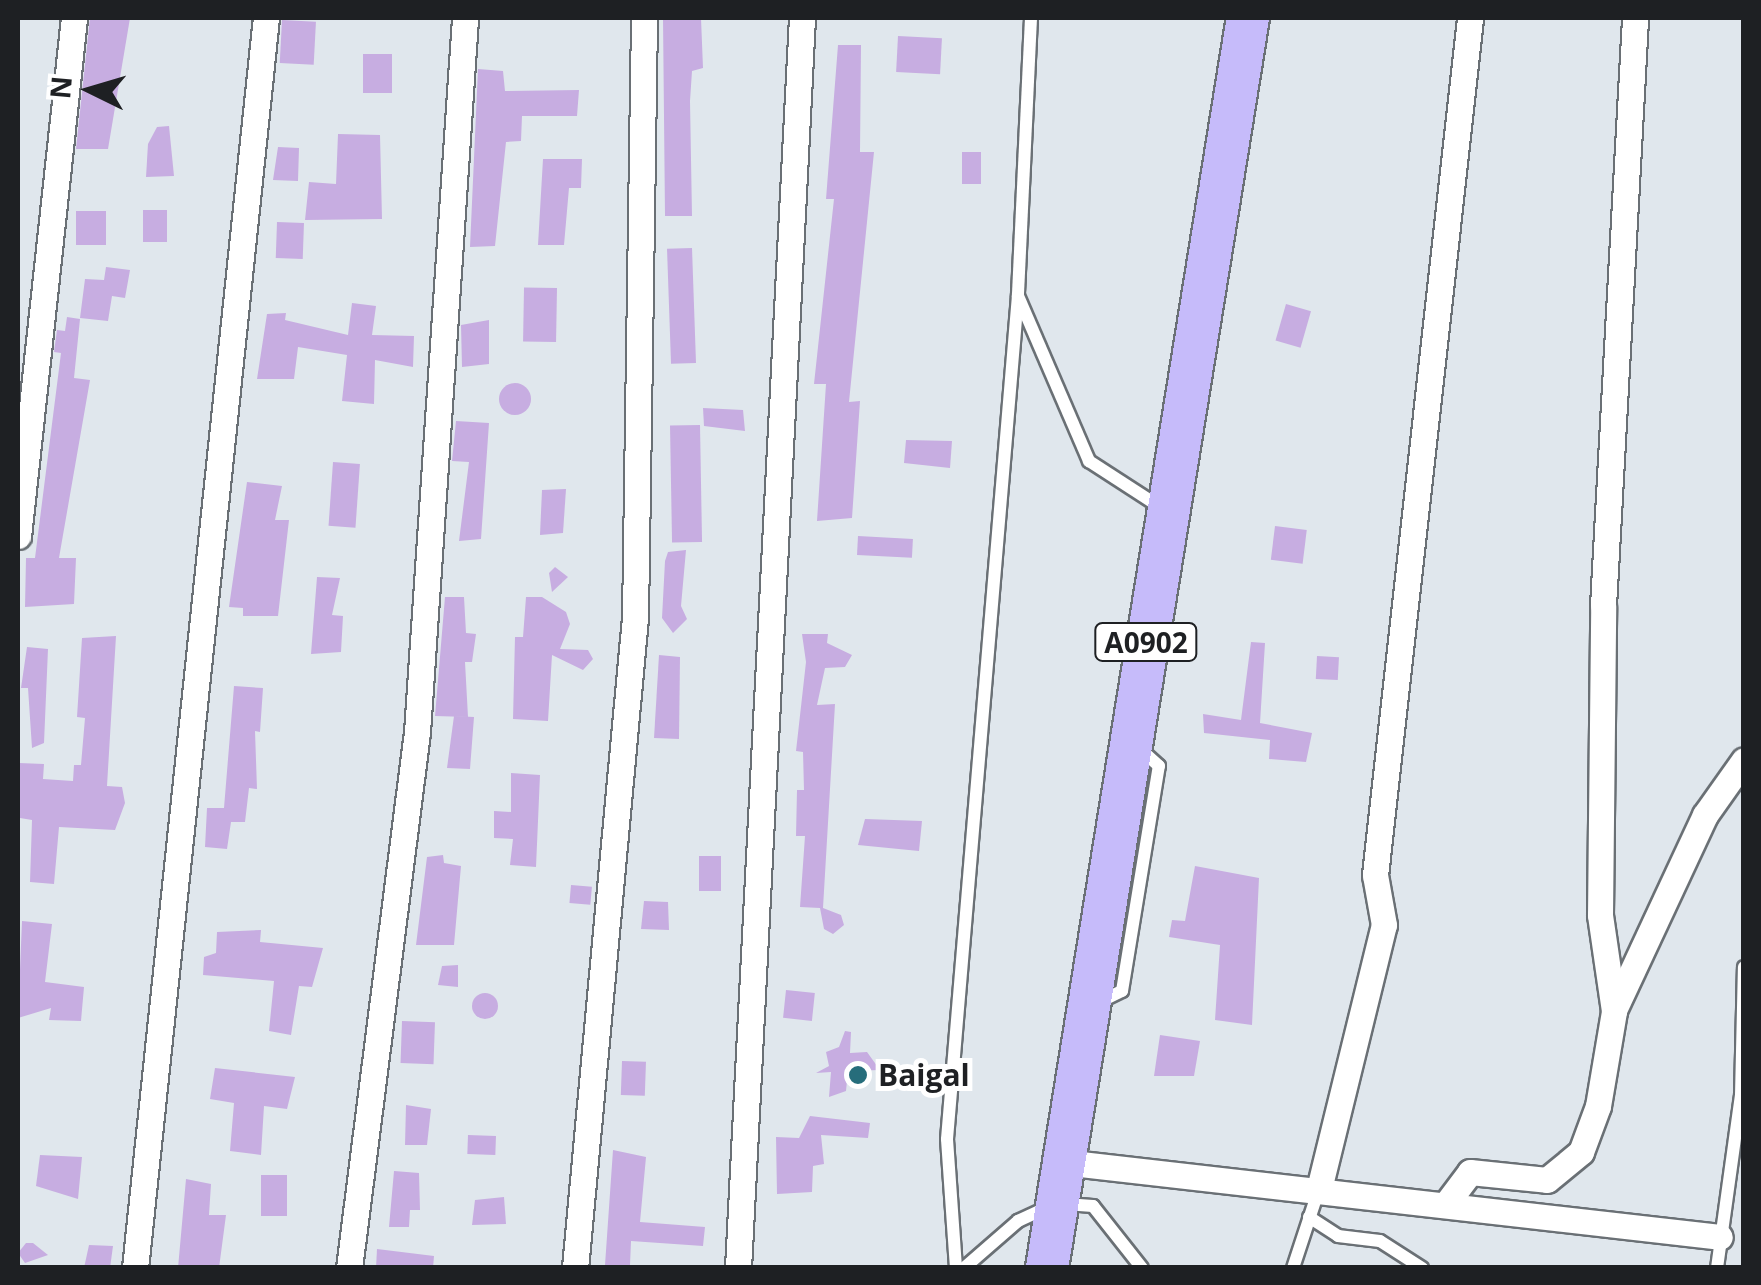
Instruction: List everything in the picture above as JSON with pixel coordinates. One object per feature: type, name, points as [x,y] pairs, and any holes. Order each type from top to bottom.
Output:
[{"type":"highway","name":"A0902","points":[[1046,1268],[1088,1006],[1119,914],[1130,741],[1248,18]]},
{"type":"street","points":[[18,536],[74,18]]},
{"type":"street","points":[[136,1268],[266,18]]},
{"type":"street","points":[[349,1268],[417,732],[465,18]]},
{"type":"street","points":[[575,1268],[636,618],[644,18]]},
{"type":"street","points":[[738,1268],[802,18]]},
{"type":"street","points":[[1319,1189],[1384,925],[1375,875],[1470,18]]},
{"type":"street","points":[[1614,1011],[1600,915],[1603,606],[1635,18]]},
{"type":"street","points":[[1446,1204],[1470,1172],[1548,1180],[1581,1152],[1598,1106],[1614,1011],[1705,815],[1744,760]]},
{"type":"street","points":[[1064,1162],[1720,1237]]},
{"type":"lane","points":[[956,1268],[947,1139],[1018,296],[1031,18]]},
{"type":"lane","points":[[1018,296],[1089,461],[1166,511]]},
{"type":"lane","points":[[1717,1268],[1741,1096],[1744,968]]},
{"type":"lane","points":[[1293,1268],[1319,1189]]},
{"type":"lane","points":[[964,1268],[1018,1221],[1057,1203],[1093,1206],[1142,1268]]},
{"type":"lane","points":[[1309,1217],[1338,1236],[1380,1241],[1422,1268]]},
{"type":"building","points":[[90,18],[130,18],[108,149],[76,149]]},
{"type":"building","points":[[663,18],[701,18],[703,68],[692,71],[690,101],[692,216],[665,216]]},
{"type":"building","points":[[282,20],[316,22],[314,65],[280,63]]},
{"type":"building","points":[[898,36],[942,38],[940,74],[896,72]]},
{"type":"building","points":[[838,45],[861,45],[860,152],[874,152],[849,402],[860,401],[852,518],[817,521],[826,384],[814,384],[834,199],[826,199]]},
{"type":"building","points":[[363,54],[392,54],[392,93],[363,93]]},
{"type":"building","points":[[478,69],[503,71],[505,91],[579,90],[577,116],[522,116],[521,141],[506,142],[495,246],[470,247]]},
{"type":"building","points":[[169,126],[174,176],[146,177],[148,144],[157,127]]},
{"type":"building","points":[[338,134],[380,135],[382,219],[305,220],[309,182],[336,184]]},
{"type":"building","points":[[278,147],[299,148],[298,181],[273,180]]},
{"type":"building","points":[[962,152],[981,152],[981,184],[962,184]]},
{"type":"building","points":[[543,159],[582,159],[581,188],[569,188],[564,245],[538,245]]},
{"type":"building","points":[[143,210],[167,210],[167,242],[143,242]]},
{"type":"building","points":[[76,211],[106,211],[106,245],[76,245]]},
{"type":"building","points":[[277,222],[304,223],[303,259],[276,258]]},
{"type":"building","points":[[692,248],[696,363],[671,364],[667,249]]},
{"type":"building","points":[[106,267],[130,270],[125,298],[112,296],[108,321],[80,318],[85,279],[104,280]]},
{"type":"building","points":[[524,287],[557,288],[556,342],[523,341]]},
{"type":"building","points":[[352,303],[376,306],[372,335],[414,336],[413,367],[375,360],[374,404],[342,401],[347,355],[298,347],[294,379],[257,379],[267,314],[286,313],[285,320],[348,335]]},
{"type":"building","points":[[1286,304],[1311,311],[1301,348],[1276,341]]},
{"type":"building","points":[[67,317],[80,319],[74,378],[90,380],[59,558],[76,558],[74,604],[25,607],[26,558],[35,558],[61,353],[54,352],[57,330],[65,331]]},
{"type":"building","points":[[489,320],[489,364],[462,367],[461,325]]},
{"type":"building","points":[[515,383],[526,388],[531,399],[526,410],[515,415],[504,410],[499,399],[504,388]]},
{"type":"building","points":[[703,408],[743,410],[745,431],[704,426]]},
{"type":"building","points":[[456,421],[489,423],[481,539],[459,541],[469,462],[452,461]]},
{"type":"building","points":[[700,425],[702,542],[672,543],[670,426]]},
{"type":"building","points":[[906,440],[952,441],[950,468],[904,463]]},
{"type":"building","points":[[333,462],[360,464],[355,528],[329,526]]},
{"type":"building","points":[[247,482],[282,486],[275,520],[289,520],[278,616],[243,616],[243,608],[229,607]]},
{"type":"building","points":[[566,489],[563,533],[540,535],[542,490]]},
{"type":"building","points":[[1275,526],[1307,530],[1303,564],[1271,560]]},
{"type":"building","points":[[858,536],[913,539],[912,558],[857,555]]},
{"type":"building","points":[[686,550],[681,606],[687,619],[673,633],[662,618],[665,561],[668,552]]},
{"type":"building","points":[[555,567],[568,577],[552,592],[549,573]]},
{"type":"building","points":[[317,577],[340,578],[332,615],[343,616],[341,652],[311,654]]},
{"type":"building","points":[[445,597],[464,597],[466,633],[476,634],[472,662],[465,662],[468,717],[435,716]]},
{"type":"building","points":[[526,597],[542,597],[566,612],[570,624],[560,649],[588,650],[593,659],[583,670],[552,655],[548,721],[513,719],[515,637],[523,637]]},
{"type":"building","points":[[802,634],[828,634],[827,643],[852,655],[845,667],[825,668],[817,705],[835,704],[823,908],[841,915],[844,925],[833,934],[824,929],[820,908],[800,907],[805,836],[796,836],[797,790],[804,790],[803,752],[796,751],[806,662]]},
{"type":"building","points":[[116,636],[107,786],[122,787],[125,803],[115,830],[59,827],[54,884],[30,882],[32,820],[20,818],[18,810],[19,763],[44,764],[43,779],[73,781],[74,765],[81,765],[85,718],[77,717],[82,638]]},
{"type":"building","points":[[1251,642],[1265,643],[1260,723],[1312,733],[1306,762],[1269,759],[1270,740],[1204,733],[1203,714],[1241,720]]},
{"type":"building","points":[[27,647],[48,649],[44,743],[32,748],[28,688],[21,688]]},
{"type":"building","points":[[659,655],[680,657],[679,739],[654,738]]},
{"type":"building","points":[[1317,656],[1339,657],[1338,680],[1316,679]]},
{"type":"building","points":[[234,686],[263,688],[260,732],[255,731],[257,789],[249,788],[245,822],[231,822],[227,849],[205,847],[207,808],[224,808]]},
{"type":"building","points":[[454,716],[474,717],[470,769],[447,768]]},
{"type":"building","points":[[511,773],[540,775],[536,867],[510,865],[513,839],[494,838],[494,811],[511,812]]},
{"type":"building","points":[[865,819],[922,821],[919,851],[858,845]]},
{"type":"building","points":[[443,855],[444,863],[461,866],[454,945],[416,945],[427,857]]},
{"type":"building","points":[[699,856],[721,856],[721,891],[699,891]]},
{"type":"building","points":[[1195,866],[1259,878],[1252,1025],[1215,1020],[1220,945],[1169,937],[1172,920],[1185,921]]},
{"type":"building","points":[[571,885],[592,887],[590,905],[569,903]]},
{"type":"building","points":[[644,901],[668,902],[669,930],[641,929]]},
{"type":"building","points":[[22,921],[52,924],[45,982],[84,987],[81,1021],[49,1020],[51,1008],[18,1018]]},
{"type":"building","points":[[261,930],[260,942],[323,948],[312,987],[299,986],[291,1035],[269,1031],[274,981],[203,975],[204,957],[216,953],[217,932]]},
{"type":"building","points":[[458,965],[458,987],[438,985],[442,966]]},
{"type":"building","points":[[786,990],[815,993],[812,1021],[783,1018]]},
{"type":"building","points":[[485,993],[494,997],[498,1006],[494,1015],[485,1019],[476,1015],[472,1006],[476,997]]},
{"type":"building","points":[[402,1021],[435,1022],[434,1064],[401,1063]]},
{"type":"building","points":[[845,1031],[851,1032],[850,1053],[867,1052],[880,1070],[848,1071],[846,1091],[829,1097],[831,1072],[816,1073],[829,1066],[826,1052],[839,1047]]},
{"type":"building","points":[[1160,1035],[1200,1041],[1194,1076],[1154,1076]]},
{"type":"building","points":[[622,1061],[646,1062],[645,1096],[621,1095]]},
{"type":"building","points":[[215,1068],[295,1077],[287,1109],[264,1106],[261,1155],[230,1151],[234,1103],[210,1099]]},
{"type":"building","points":[[406,1105],[431,1109],[427,1145],[405,1145]]},
{"type":"building","points":[[810,1116],[870,1123],[868,1138],[821,1135],[824,1164],[813,1166],[812,1192],[777,1194],[776,1137],[799,1138]]},
{"type":"building","points":[[468,1135],[496,1136],[495,1155],[467,1154]]},
{"type":"building","points":[[613,1150],[646,1157],[640,1222],[705,1227],[703,1246],[631,1241],[630,1265],[605,1265]]},
{"type":"building","points":[[40,1155],[82,1157],[78,1199],[36,1186]]},
{"type":"building","points":[[394,1171],[419,1173],[420,1210],[410,1210],[409,1227],[389,1227]]},
{"type":"building","points":[[261,1175],[287,1175],[287,1216],[261,1216]]},
{"type":"building","points":[[186,1179],[211,1184],[209,1215],[226,1215],[219,1268],[178,1268]]},
{"type":"building","points":[[504,1197],[506,1224],[472,1225],[475,1200]]},
{"type":"building","points":[[26,1243],[33,1243],[48,1255],[25,1263],[18,1253]]},
{"type":"building","points":[[89,1245],[113,1246],[110,1268],[84,1268]]},
{"type":"building","points":[[377,1249],[434,1256],[433,1268],[376,1268]]},
{"type":"place","name":"Baigal","points":[[858,1075]]}]
